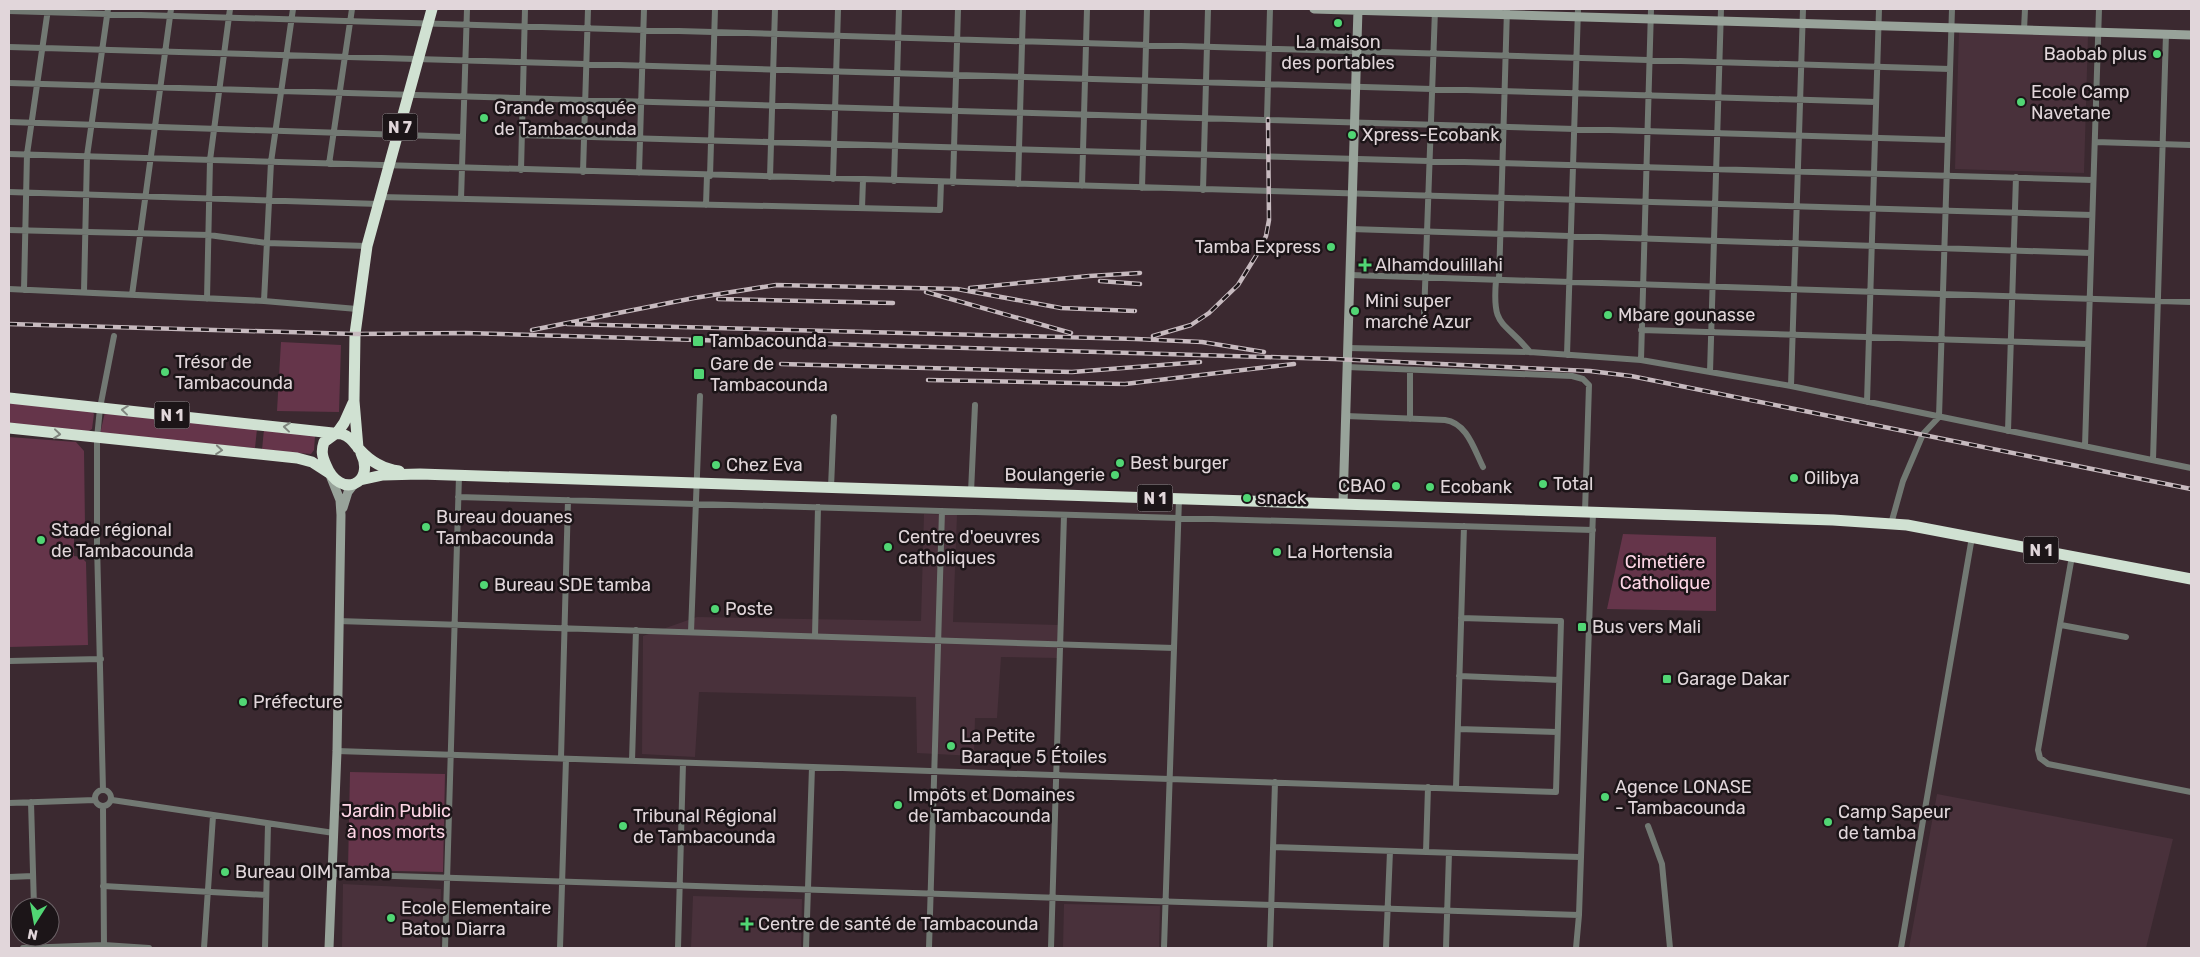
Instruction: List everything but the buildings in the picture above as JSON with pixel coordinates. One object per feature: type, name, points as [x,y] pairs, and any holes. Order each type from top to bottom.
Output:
[{"type":"highway","name":"N 7","points":[[359,448],[354,401],[357,310],[367,246],[432,9]]},
{"type":"highway","name":"N 1","points":[[9,398],[308,429],[336,434]]},
{"type":"highway","name":"N 7","points":[[336,434],[344,423],[354,401]]},
{"type":"highway","name":"N 1","points":[[9,428],[297,458],[312,462],[330,474]]},
{"type":"highway","points":[[336,434],[348,435],[359,448],[366,464],[365,470],[357,482],[349,485],[338,483],[330,474],[323,458],[322,447],[327,438],[336,434]]},
{"type":"highway","name":"N 1","points":[[359,448],[371,461],[383,467],[420,474]]},
{"type":"highway","name":"N 1","points":[[357,482],[383,475],[420,474],[1833,520],[1891,524],[1972,537],[2191,579]]},
{"type":"street","points":[[207,298],[210,160],[230,9]]},
{"type":"street","points":[[264,301],[270,162],[293,9]]},
{"type":"street","points":[[329,164],[352,9]]},
{"type":"street","points":[[461,199],[467,9]]},
{"type":"street","points":[[521,170],[525,9]]},
{"type":"street","points":[[583,172],[588,9]]},
{"type":"street","points":[[638,174],[644,9]]},
{"type":"street","points":[[706,205],[711,140],[715,9]]},
{"type":"street","points":[[770,177],[775,9]]},
{"type":"street","points":[[833,179],[838,9]]},
{"type":"street","points":[[894,181],[899,9]]},
{"type":"street","points":[[954,182],[958,9]]},
{"type":"street","points":[[1018,184],[1023,9]]},
{"type":"street","points":[[1082,186],[1087,9]]},
{"type":"street","points":[[1142,188],[1147,9]]},
{"type":"street","points":[[1203,190],[1208,9]]},
{"type":"street","points":[[1267,119],[1270,9]]},
{"type":"street","points":[[1314,9],[1578,13],[1651,19],[2191,35]]},
{"type":"street","points":[[1343,504],[1358,9]]},
{"type":"street","points":[[1640,360],[1651,9]]},
{"type":"street","points":[[1710,372],[1721,9]]},
{"type":"street","points":[[1791,386],[1803,9]]},
{"type":"street","points":[[1867,402],[1879,9]]},
{"type":"street","points":[[1891,524],[1903,481],[1923,434],[1939,417],[1952,9]]},
{"type":"street","points":[[2024,30],[2025,9]]},
{"type":"street","points":[[2085,446],[2099,9]]},
{"type":"street","points":[[9,10],[171,12],[229,17],[350,21],[1950,69]]},
{"type":"street","points":[[24,290],[27,154],[48,10]]},
{"type":"street","points":[[84,292],[87,156],[108,11]]},
{"type":"street","points":[[1424,316],[1427,277],[1435,11]]},
{"type":"street","points":[[132,295],[171,12]]},
{"type":"street","points":[[1507,12],[1501,234],[1498,280],[1494,303],[1496,313],[1502,325],[1530,352]]},
{"type":"street","points":[[1567,355],[1578,13]]},
{"type":"street","points":[[2153,460],[2166,34]]},
{"type":"street","points":[[9,47],[1876,102]]},
{"type":"street","points":[[9,83],[37,82],[1948,140]]},
{"type":"street","points":[[9,122],[463,137]]},
{"type":"street","points":[[522,135],[2094,180]]},
{"type":"street","points":[[2094,142],[2191,145]]},
{"type":"street","points":[[9,154],[638,174],[2092,215]]},
{"type":"street","points":[[2008,431],[2016,177]]},
{"type":"street","points":[[862,208],[863,180]]},
{"type":"street","points":[[9,192],[268,200],[379,201],[461,199],[940,210],[941,182]]},
{"type":"street","points":[[1351,229],[2091,253]]},
{"type":"street","points":[[9,230],[209,235],[266,243],[367,246]]},
{"type":"street","points":[[1350,275],[2191,302]]},
{"type":"street","points":[[9,289],[264,301],[357,310]]},
{"type":"street","points":[[1641,330],[2088,344]]},
{"type":"street","points":[[103,790],[97,544],[97,438],[100,408],[114,336]]},
{"type":"street","points":[[1348,348],[1530,352],[1640,360],[1791,386],[2191,468]]},
{"type":"street","points":[[1347,367],[1572,376],[1583,379],[1589,385],[1589,512],[1593,530],[1587,728],[1576,948]]},
{"type":"street","points":[[1410,370],[1410,419]]},
{"type":"street","points":[[691,632],[700,396]]},
{"type":"street","points":[[971,492],[975,406]]},
{"type":"street","points":[[1346,416],[1445,420],[1460,425],[1483,467]]},
{"type":"street","points":[[831,488],[834,417]]},
{"type":"street","points":[[329,948],[337,751],[341,516],[340,500],[330,474]]},
{"type":"street","points":[[445,948],[459,476]]},
{"type":"street","points":[[341,516],[348,492],[357,482]]},
{"type":"street","points":[[458,497],[1593,530]]},
{"type":"street","points":[[1164,948],[1178,499]]},
{"type":"street","points":[[560,948],[564,628],[568,500]]},
{"type":"street","points":[[815,636],[818,508]]},
{"type":"street","points":[[929,948],[942,511]]},
{"type":"street","points":[[1051,948],[1064,514]]},
{"type":"street","points":[[1456,788],[1464,526]]},
{"type":"street","points":[[1901,948],[1972,537]]},
{"type":"street","points":[[2072,556],[2038,750],[2040,758],[2048,764],[2191,792]]},
{"type":"street","points":[[337,751],[1556,792],[1561,621],[1461,618]]},
{"type":"street","points":[[338,621],[1174,648]]},
{"type":"street","points":[[2061,625],[2126,637]]},
{"type":"street","points":[[632,761],[636,630]]},
{"type":"street","points":[[9,661],[101,659]]},
{"type":"street","points":[[1459,676],[1559,680]]},
{"type":"street","points":[[1458,729],[1557,732]]},
{"type":"street","points":[[678,948],[684,763]]},
{"type":"street","points":[[806,948],[812,767]]},
{"type":"street","points":[[1270,948],[1275,782]]},
{"type":"street","points":[[1426,852],[1428,787]]},
{"type":"street","points":[[103,790],[108,791],[112,800],[110,804],[103,807],[97,804],[95,800],[96,794],[103,790]]},
{"type":"street","points":[[9,803],[95,800]]},
{"type":"street","points":[[112,800],[334,834]]},
{"type":"street","points":[[31,802],[34,897]]},
{"type":"street","points":[[103,807],[104,947]]},
{"type":"street","points":[[204,948],[213,816]]},
{"type":"street","points":[[265,948],[268,824]]},
{"type":"street","points":[[1648,826],[1662,864],[1670,948]]},
{"type":"street","points":[[1273,847],[1580,857]]},
{"type":"street","points":[[1386,948],[1390,851]]},
{"type":"street","points":[[1446,948],[1449,853]]},
{"type":"street","points":[[333,874],[1579,916]]},
{"type":"street","points":[[9,877],[34,876]]},
{"type":"street","points":[[103,886],[266,895]]},
{"type":"street","points":[[23,948],[149,948]]},
{"type":"shaded area","name":"Ecole Camp Navetane","points":[[1959,31],[2088,35],[2084,173],[1955,169]]},
{"type":"shaded area","points":[[924,514],[957,515],[953,622],[1058,625],[1058,658],[1001,657],[997,718],[975,718],[974,756],[917,753],[916,697],[699,692],[695,757],[642,754],[643,636],[697,617],[921,621]]},
{"type":"shaded area","points":[[1937,794],[2173,839],[2146,948],[1909,948]]},
{"type":"shaded area","name":"Ecole Elementaire Batou Diarra","points":[[343,884],[441,889],[440,948],[342,948]]},
{"type":"shaded area","name":"Centre de santé de Tambacounda","points":[[693,896],[802,899],[801,948],[691,948]]},
{"type":"shaded area","points":[[1064,904],[1160,906],[1159,948],[1063,948]]},
{"type":"green space","points":[[281,342],[341,345],[339,412],[277,411]]},
{"type":"green space","points":[[9,402],[91,410],[94,414],[92,429],[86,433],[9,425]]},
{"type":"green space","points":[[105,412],[257,429],[255,448],[100,434]]},
{"type":"green space","points":[[264,429],[315,436],[314,450],[311,454],[262,450]]},
{"type":"green space","name":"Stade régional de Tambacounda","points":[[9,437],[76,442],[84,451],[85,526],[84,531],[74,536],[74,556],[81,557],[86,562],[88,645],[9,647]]},
{"type":"green space","name":"Cimetiére Catholique","points":[[1623,534],[1716,537],[1716,611],[1607,609]]},
{"type":"green space","name":"Jardin Public à nos morts","points":[[350,772],[445,774],[443,872],[348,870]]},
{"type":"railway","points":[[1153,336],[1191,325],[1209,313],[1238,285],[1259,251],[1266,236],[1269,220],[1268,119]]},
{"type":"railway","points":[[970,288],[1140,273]]},
{"type":"railway","points":[[1100,281],[1140,284]]},
{"type":"railway","points":[[532,330],[694,298],[776,285],[957,289],[1061,308],[1135,311]]},
{"type":"railway","points":[[926,292],[1071,333]]},
{"type":"railway","points":[[718,299],[893,303]]},
{"type":"railway","points":[[9,324],[355,334],[465,333],[1334,359],[1590,371],[1631,376],[2191,489]]},
{"type":"railway","points":[[567,324],[1136,339],[1202,342],[1264,352]]},
{"type":"railway","points":[[781,364],[1072,372],[1200,362]]},
{"type":"railway","points":[[928,380],[1125,384],[1294,364]]},
{"type":"place","name":"La maison des portables","points":[[1338,23]]},
{"type":"place","name":"Baobab plus","points":[[2157,54]]},
{"type":"place","name":"Ecole Camp Navetane","points":[[2021,102]]},
{"type":"place","name":"Grande mosquée de Tambacounda","points":[[484,118]]},
{"type":"place","name":"Xpress-Ecobank","points":[[1352,135]]},
{"type":"place","name":"Tamba Express","points":[[1331,247]]},
{"type":"place","name":"Alhamdoulillahi","points":[[1365,265]]},
{"type":"place","name":"Mini super marché Azur","points":[[1355,311]]},
{"type":"place","name":"Mbare gounasse","points":[[1608,315]]},
{"type":"place","name":"Tambacounda","points":[[698,341]]},
{"type":"place","name":"Trésor de Tambacounda","points":[[165,372]]},
{"type":"place","name":"Gare de Tambacounda","points":[[699,374]]},
{"type":"place","name":"Best burger","points":[[1120,463]]},
{"type":"place","name":"Chez Eva","points":[[716,465]]},
{"type":"place","name":"Boulangerie","points":[[1115,475]]},
{"type":"place","name":"Oilibya","points":[[1794,478]]},
{"type":"place","name":"Total","points":[[1543,484]]},
{"type":"place","name":"CBAO","points":[[1396,486]]},
{"type":"place","name":"Ecobank","points":[[1430,487]]},
{"type":"place","name":"snack","points":[[1247,498]]},
{"type":"place","name":"Bureau douanes Tambacounda","points":[[426,527]]},
{"type":"place","name":"Stade régional de Tambacounda","points":[[41,540]]},
{"type":"place","name":"Centre d'oeuvres catholiques","points":[[888,547]]},
{"type":"place","name":"La Hortensia","points":[[1277,552]]},
{"type":"place","name":"Bureau SDE tamba","points":[[484,585]]},
{"type":"place","name":"Poste","points":[[715,609]]},
{"type":"place","name":"Bus vers Mali","points":[[1582,627]]},
{"type":"place","name":"Garage Dakar","points":[[1667,679]]},
{"type":"place","name":"Préfecture","points":[[243,702]]},
{"type":"place","name":"La Petite Baraque 5 Étoiles","points":[[951,746]]},
{"type":"place","name":"Agence LONASE - Tambacounda","points":[[1605,797]]},
{"type":"place","name":"Impôts et Domaines de Tambacounda","points":[[898,805]]},
{"type":"place","name":"Camp Sapeur de tamba","points":[[1828,822]]},
{"type":"place","name":"Tribunal Régional de Tambacounda","points":[[623,826]]},
{"type":"place","name":"Bureau OIM Tamba","points":[[225,872]]},
{"type":"place","name":"Ecole Elementaire Batou Diarra","points":[[391,918]]},
{"type":"place","name":"Centre de santé de Tambacounda","points":[[747,924]]}]
